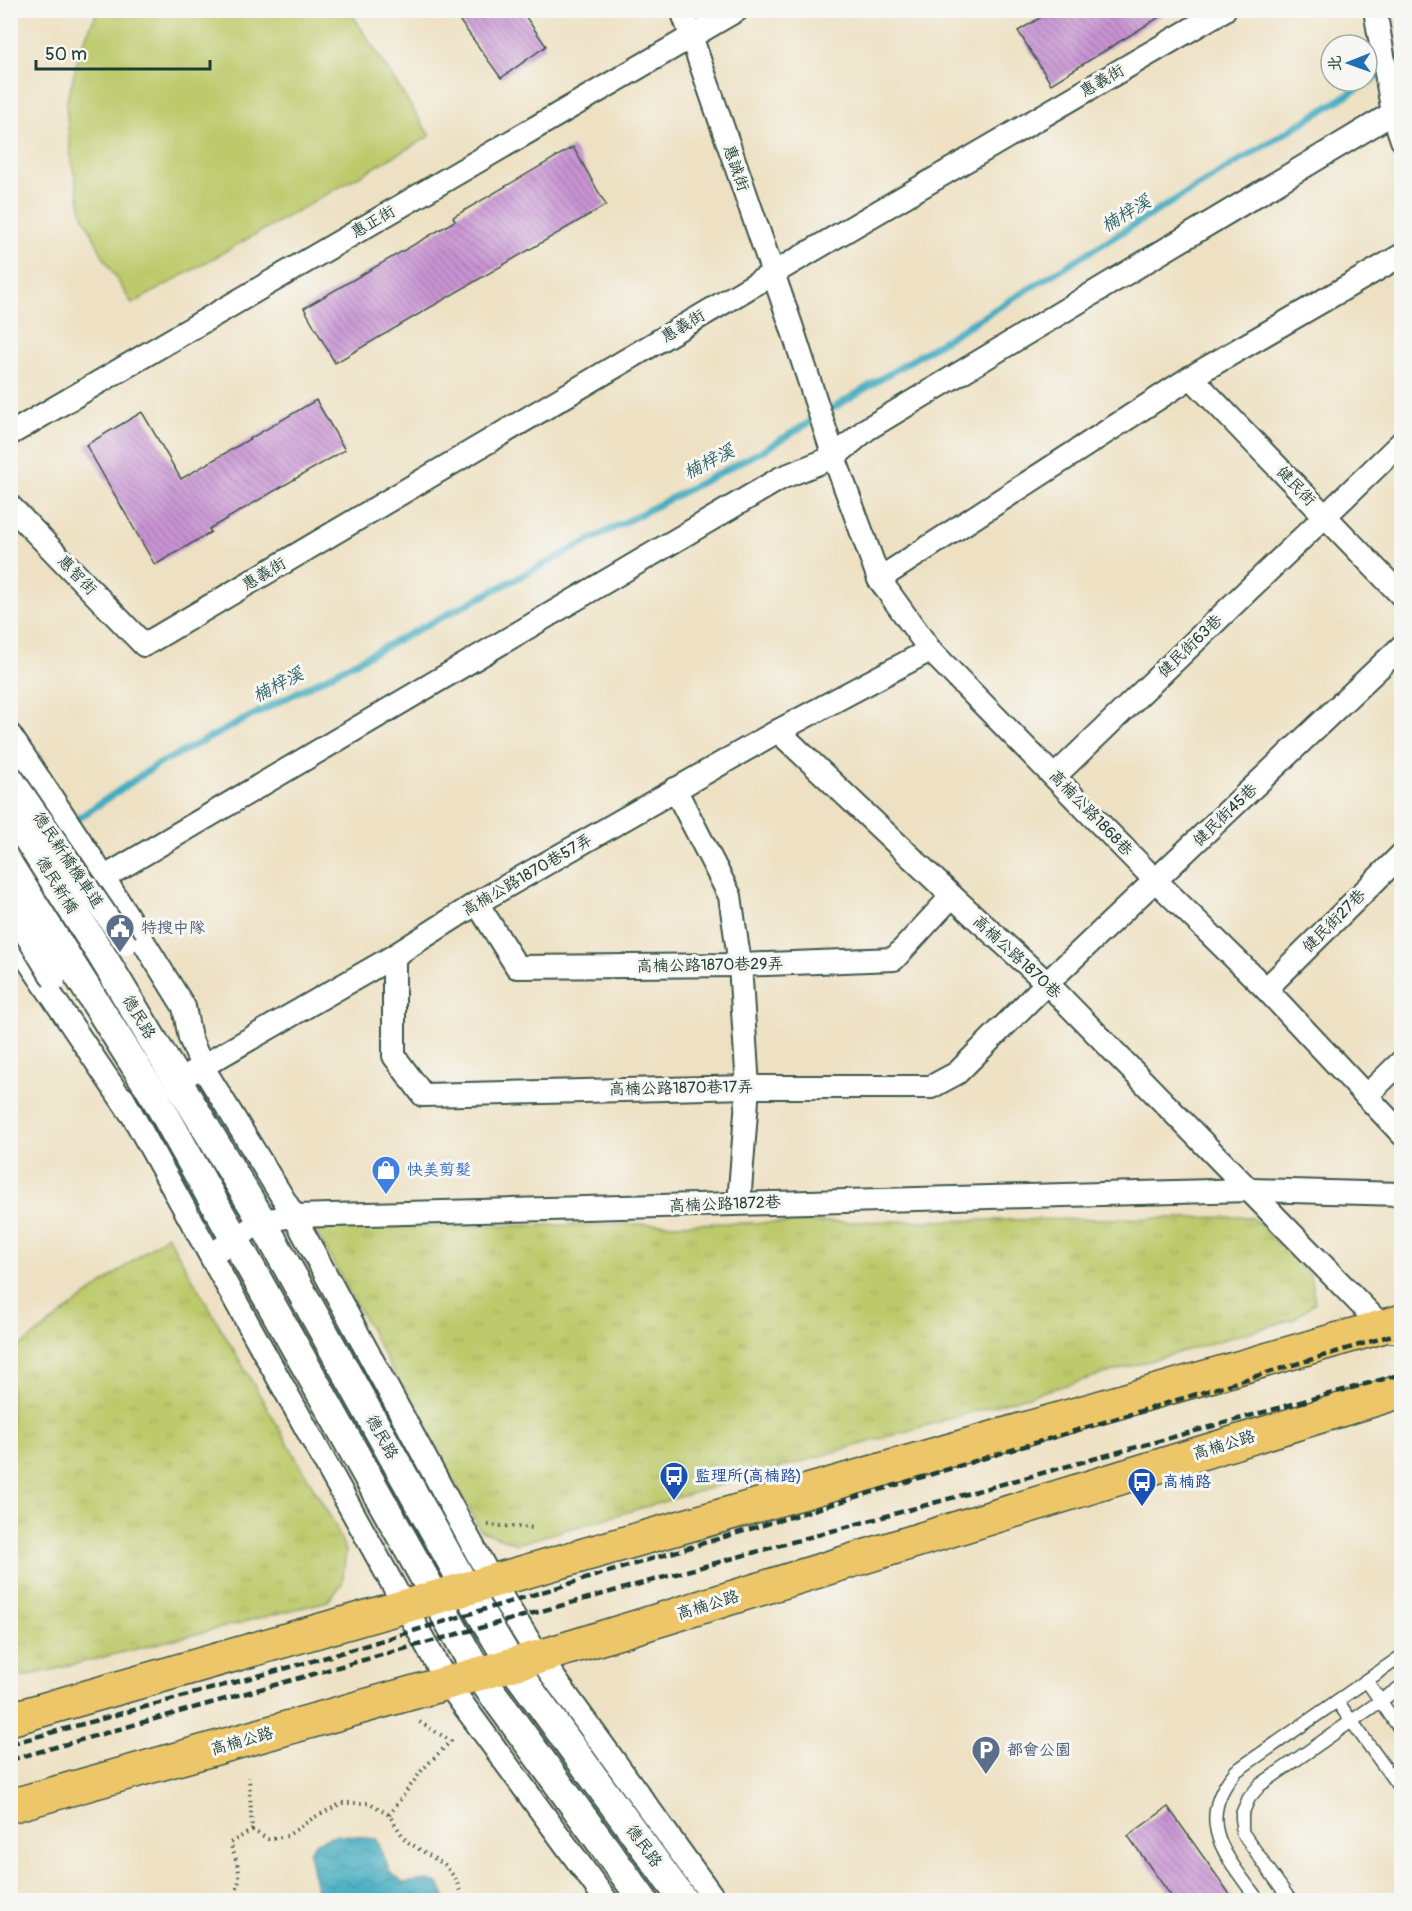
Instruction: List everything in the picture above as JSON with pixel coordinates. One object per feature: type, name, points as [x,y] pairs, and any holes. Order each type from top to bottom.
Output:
[{"type":"main road","points":[[10,1719],[1395,1327]]},
{"type":"main road","name":"高楠公路","points":[[10,1806],[525,1661],[1401,1390]]},
{"type":"street","name":"惠誠街","points":[[682,10],[834,457]]},
{"type":"street","name":"惠正街","points":[[10,434],[737,10]]},
{"type":"street","name":"惠義街","points":[[144,645],[1224,10]]},
{"type":"street","points":[[1375,10],[1397,109],[1401,140]]},
{"type":"street","points":[[130,1112],[11,935],[103,877],[781,478],[834,457],[867,429],[1397,109]]},
{"type":"street","points":[[879,579],[1191,377],[1401,255]]},
{"type":"street","name":"健民街","points":[[1191,377],[1401,596]]},
{"type":"street","name":"健民街63巷","points":[[1055,776],[1401,442]]},
{"type":"street","name":"高楠公路1868巷","points":[[834,457],[879,579],[930,650],[1156,881],[1266,988],[1401,1134]]},
{"type":"street","name":"惠智街","points":[[10,506],[144,645]]},
{"type":"street","name":"健民街45巷","points":[[1047,983],[1401,646]]},
{"type":"street","name":"高楠公路1870巷57弄","points":[[130,1112],[202,1066],[394,956],[477,903],[778,731],[930,650]]},
{"type":"street","name":"高楠公路1870巷","points":[[778,731],[1047,983],[1249,1190],[1395,1327]]},
{"type":"street","points":[[13,739],[91,857],[184,1007],[190,1038]]},
{"type":"street","name":"德民新橋機車道","points":[[10,775],[115,951],[190,1038]]},
{"type":"street","points":[[675,789],[730,896],[740,965],[748,1086],[739,1203]]},
{"type":"street","name":"德民新橋","points":[[10,811],[115,951]]},
{"type":"street","name":"健民街27巷","points":[[1266,988],[1401,854]]},
{"type":"street","name":"德民新橋","points":[[10,867],[65,975]]},
{"type":"street","name":"高楠公路1870巷29弄","points":[[477,903],[517,967],[740,965],[894,959],[952,896]]},
{"type":"street","points":[[10,909],[65,975],[130,1112]]},
{"type":"street","name":"德民路","points":[[115,951],[222,1247],[405,1606],[448,1684],[606,1900]]},
{"type":"street","name":"高楠公路1870巷17弄","points":[[394,956],[394,1056],[423,1095],[748,1086],[931,1087],[957,1073],[1047,983]]},
{"type":"street","name":"德民路","points":[[65,975],[166,1089],[262,1221],[465,1589]]},
{"type":"street","name":"德民路","points":[[190,1038],[202,1066],[294,1216],[465,1589],[479,1674],[643,1900]]},
{"type":"street","points":[[1366,1096],[1401,1061]]},
{"type":"street","name":"德民路","points":[[130,1112],[222,1247],[465,1589],[715,1900]]},
{"type":"street","name":"高楠公路1872巷","points":[[222,1247],[262,1221],[294,1216],[1249,1190],[1401,1194]]},
{"type":"street","name":"德民路","points":[[525,1661],[683,1900]]},
{"type":"lane","points":[[1258,1900],[1225,1854],[1216,1835],[1215,1817],[1226,1783],[1236,1772],[1401,1656]]},
{"type":"lane","points":[[1366,1680],[1401,1732]]},
{"type":"lane","points":[[1290,1900],[1242,1832],[1242,1814],[1249,1798],[1260,1785],[1401,1686]]},
{"type":"lane","points":[[1337,1701],[1401,1791]]},
{"type":"path","points":[[484,1525],[534,1528]]},
{"type":"path","points":[[389,1815],[422,1770],[451,1741],[413,1718]]},
{"type":"path","points":[[249,1777],[252,1830]]},
{"type":"path","points":[[252,1830],[268,1839],[287,1836],[313,1818],[342,1803],[370,1803],[389,1815],[406,1841],[445,1864],[458,1882],[463,1900]]},
{"type":"path","points":[[232,1900],[240,1884],[236,1859],[230,1843],[252,1830]]},
{"type":"green space","points":[[98,10],[350,11],[430,136],[132,304],[104,258],[83,215],[71,159],[66,105],[81,47]]},
{"type":"green space","points":[[1251,1217],[1310,1274],[1315,1302],[1294,1319],[517,1544],[481,1531],[314,1228]]},
{"type":"green space","points":[[167,1235],[335,1525],[346,1552],[342,1584],[328,1601],[11,1680],[11,1353]]},
{"type":"water","points":[[336,1834],[377,1840],[390,1872],[403,1883],[427,1880],[439,1884],[445,1896],[444,1900],[316,1900],[317,1892],[309,1852],[316,1842]]},
{"type":"building","points":[[452,10],[521,10],[546,46],[501,78]]},
{"type":"building","points":[[1053,10],[1171,10],[1051,84],[1018,31]]},
{"type":"building","points":[[573,147],[606,205],[335,363],[304,308],[455,221],[453,217]]},
{"type":"building","points":[[316,400],[345,450],[209,529],[211,532],[155,565],[86,445],[142,412],[181,479]]},
{"type":"building","points":[[1168,1807],[1234,1900],[1174,1900],[1128,1836]]},
{"type":"waterway","name":"楠梓溪","points":[[1390,66],[1402,52]]},
{"type":"waterway","name":"楠梓溪","points":[[73,822],[155,766],[764,450],[1382,74]]},
{"type":"railway","points":[[10,1744],[327,1657],[1402,1332]]},
{"type":"railway","points":[[10,1760],[338,1667],[1402,1374]]},
{"type":"place","name":"特搜中隊","points":[[120,954]]},
{"type":"place","name":"快美剪髮","points":[[386,1196]]},
{"type":"place","name":"監理所(高楠路)","points":[[674,1502]]},
{"type":"place","name":"高楠路","points":[[1142,1508]]},
{"type":"place","name":"都會公園","points":[[986,1776]]}]
